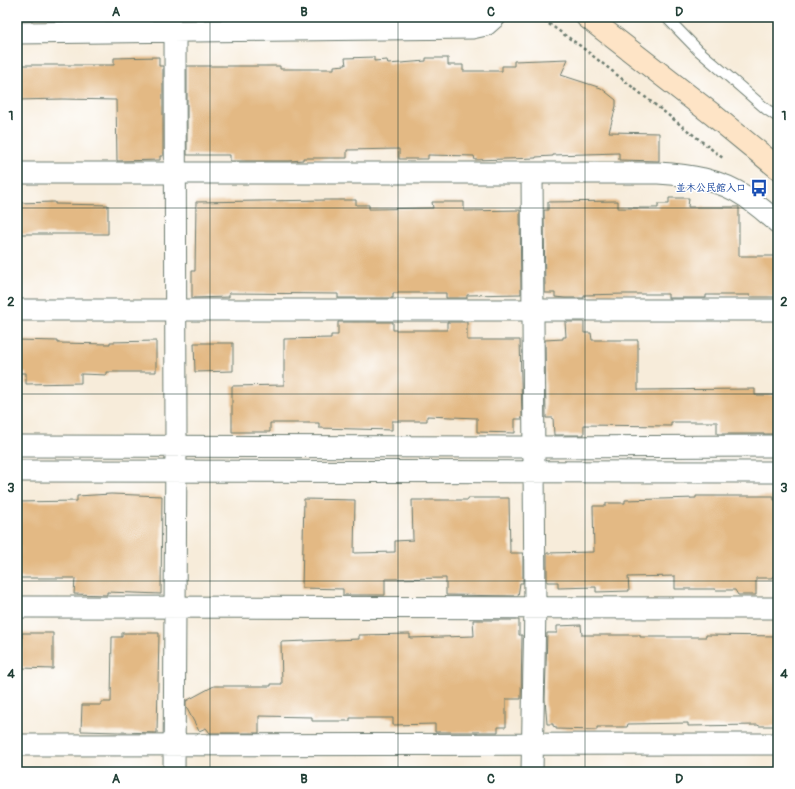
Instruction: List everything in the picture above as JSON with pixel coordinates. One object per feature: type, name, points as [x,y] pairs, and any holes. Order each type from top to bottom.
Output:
[{"type":"street","points":[[17,32],[175,32],[472,28],[486,25],[495,17]]},
{"type":"street","points":[[587,17],[712,114],[778,168]]},
{"type":"street","points":[[174,772],[176,446],[175,32]]},
{"type":"street","points":[[17,173],[658,173],[686,175],[709,180],[728,187],[746,197],[778,223]]},
{"type":"street","points":[[532,174],[535,608],[532,772]]},
{"type":"street","points":[[17,310],[778,310]]},
{"type":"street","points":[[17,446],[534,448],[778,446]]},
{"type":"street","points":[[17,471],[778,472]]},
{"type":"street","points":[[17,607],[778,608]]},
{"type":"street","points":[[17,745],[778,744]]},
{"type":"lane","points":[[666,17],[698,50],[766,109],[778,117]]},
{"type":"path","points":[[539,17],[579,45],[728,162]]},
{"type":"building","points":[[159,57],[159,66],[163,66],[163,156],[160,156],[160,160],[117,161],[116,100],[17,100],[17,65],[114,65],[114,58]]},
{"type":"building","points":[[374,57],[374,61],[387,60],[388,64],[426,61],[426,58],[448,58],[448,65],[463,65],[463,71],[502,71],[502,66],[514,66],[514,61],[568,59],[561,75],[601,88],[616,100],[616,106],[609,132],[659,133],[659,161],[619,160],[619,153],[553,155],[536,158],[475,160],[474,156],[428,155],[428,159],[399,159],[399,149],[347,150],[347,158],[303,158],[303,160],[289,161],[230,161],[230,155],[187,155],[187,66],[280,66],[280,69],[334,69],[334,66],[346,65],[345,58]]},
{"type":"building","points":[[669,198],[689,198],[688,207],[739,207],[739,256],[778,256],[778,297],[750,297],[750,295],[706,295],[706,298],[668,298],[668,294],[624,294],[584,295],[584,298],[565,298],[555,297],[555,293],[545,293],[544,210],[548,210],[548,202],[618,201],[618,208],[658,208],[658,204],[669,204]]},
{"type":"building","points":[[356,200],[356,205],[369,205],[369,209],[433,208],[432,202],[464,202],[464,211],[520,210],[521,294],[467,295],[467,298],[446,298],[446,293],[393,293],[393,298],[338,298],[338,294],[229,293],[229,297],[192,298],[192,271],[195,271],[196,202]]},
{"type":"building","points":[[55,202],[55,204],[108,205],[108,234],[17,234],[17,203]]},
{"type":"building","points":[[338,322],[393,322],[393,330],[447,330],[447,322],[467,322],[467,340],[520,340],[522,419],[515,419],[515,433],[477,432],[477,418],[427,416],[427,421],[392,421],[392,430],[319,428],[319,423],[270,423],[270,432],[232,432],[232,386],[284,385],[284,339],[331,338],[331,335],[338,335]]},
{"type":"building","points":[[565,322],[584,322],[584,333],[591,333],[592,340],[638,340],[638,390],[755,389],[755,395],[778,395],[778,434],[717,434],[717,422],[671,422],[671,426],[584,425],[584,435],[554,435],[553,418],[546,418],[545,340],[563,339],[563,337],[566,337]]},
{"type":"building","points":[[17,340],[58,341],[58,343],[110,344],[110,342],[156,341],[156,372],[107,372],[107,375],[81,374],[81,383],[26,384],[26,373],[17,373]]},
{"type":"building","points":[[194,343],[233,343],[233,371],[195,372]]},
{"type":"building","points":[[111,494],[162,496],[161,594],[107,592],[107,595],[74,594],[75,578],[17,578],[17,502],[77,501],[77,496]]},
{"type":"building","points":[[696,496],[774,496],[774,500],[778,500],[778,576],[773,576],[773,578],[756,578],[756,595],[738,595],[735,590],[675,589],[675,576],[628,577],[629,591],[596,592],[596,587],[558,588],[558,582],[547,582],[547,553],[594,552],[593,506],[606,506],[606,503],[625,503],[625,500],[696,498]]},
{"type":"building","points":[[468,498],[509,498],[510,553],[523,553],[523,583],[520,583],[518,596],[446,595],[446,578],[385,579],[385,595],[343,595],[343,589],[302,588],[304,499],[355,500],[354,553],[395,552],[395,541],[413,540],[412,500],[468,500]]},
{"type":"building","points":[[473,620],[519,620],[519,635],[522,635],[521,699],[506,699],[506,727],[498,727],[498,732],[435,732],[435,724],[393,725],[393,718],[350,718],[350,721],[312,721],[312,717],[259,716],[259,733],[210,733],[206,728],[199,731],[186,707],[186,701],[214,686],[271,686],[271,684],[282,684],[281,642],[359,639],[359,635],[410,634],[410,638],[474,636]]},
{"type":"building","points":[[581,625],[582,635],[640,635],[640,637],[706,637],[706,635],[778,636],[778,726],[688,726],[688,723],[628,724],[627,727],[597,727],[597,730],[556,729],[553,724],[547,724],[545,699],[547,633],[557,633],[557,626]]},
{"type":"building","points":[[22,633],[53,633],[53,669],[22,668]]},
{"type":"building","points":[[122,633],[159,633],[157,733],[81,731],[82,705],[101,705],[101,702],[111,702],[112,637],[122,637]]},
{"type":"place","name":"並木公民館入口","points":[[759,188]]}]
